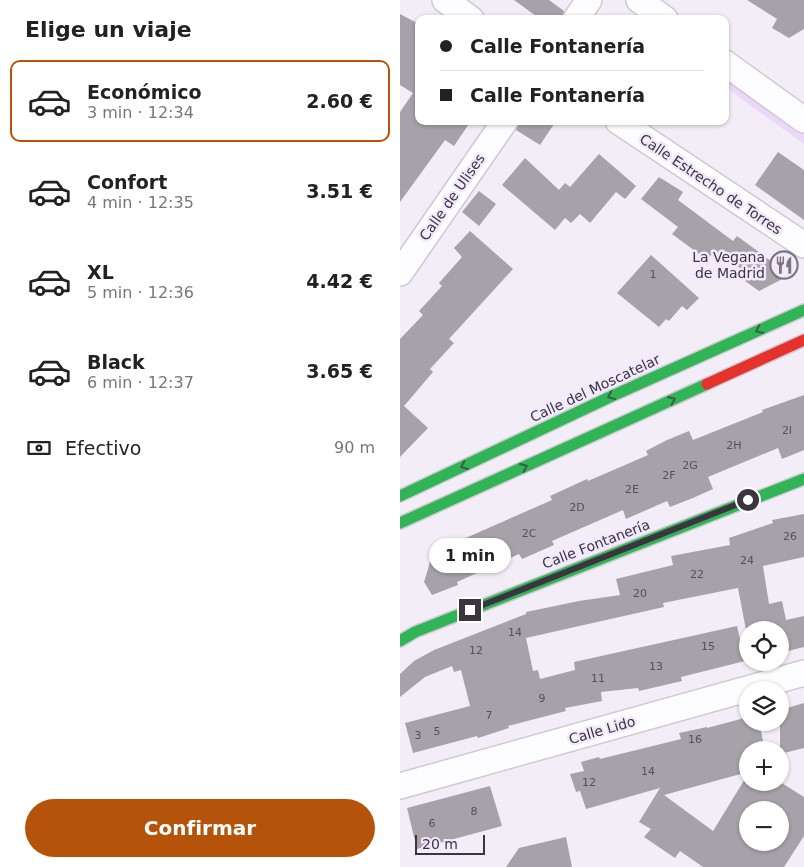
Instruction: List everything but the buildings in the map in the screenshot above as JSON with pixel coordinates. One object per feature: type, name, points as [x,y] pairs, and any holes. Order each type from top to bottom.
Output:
[{"type":"street","points":[[445,0],[466,15]]},
{"type":"street","points":[[579,15],[589,0]]},
{"type":"street","points":[[639,0],[660,15]]},
{"type":"street","points":[[729,66],[804,120]]},
{"type":"street","name":"Calle de Ulises","points":[[400,273],[502,125]]},
{"type":"street","name":"Calle Estrecho de Torres","points":[[624,125],[804,246]]},
{"type":"street","name":"Calle del Moscatelar","points":[[400,496],[612,396],[804,310]]},
{"type":"street","points":[[400,523],[804,340]]},
{"type":"street","name":"Calle Fontanería","points":[[400,641],[415,632],[804,479]]},
{"type":"street","name":"Calle Lido","points":[[400,786],[804,673]]},
{"type":"shaded area","points":[[729,80],[804,129],[804,144],[729,90]]},
{"type":"traffic: fast","points":[[400,496],[612,396],[804,310]]},
{"type":"traffic: fast","points":[[400,523],[707,384]]},
{"type":"traffic: fast","points":[[400,641],[415,632],[804,479]]},
{"type":"traffic: jam","points":[[707,384],[804,340]]},
{"type":"place","name":"La Vegana de Madrid","points":[[784,265]]},
{"type":"route","points":[[470,610],[748,500]]}]
